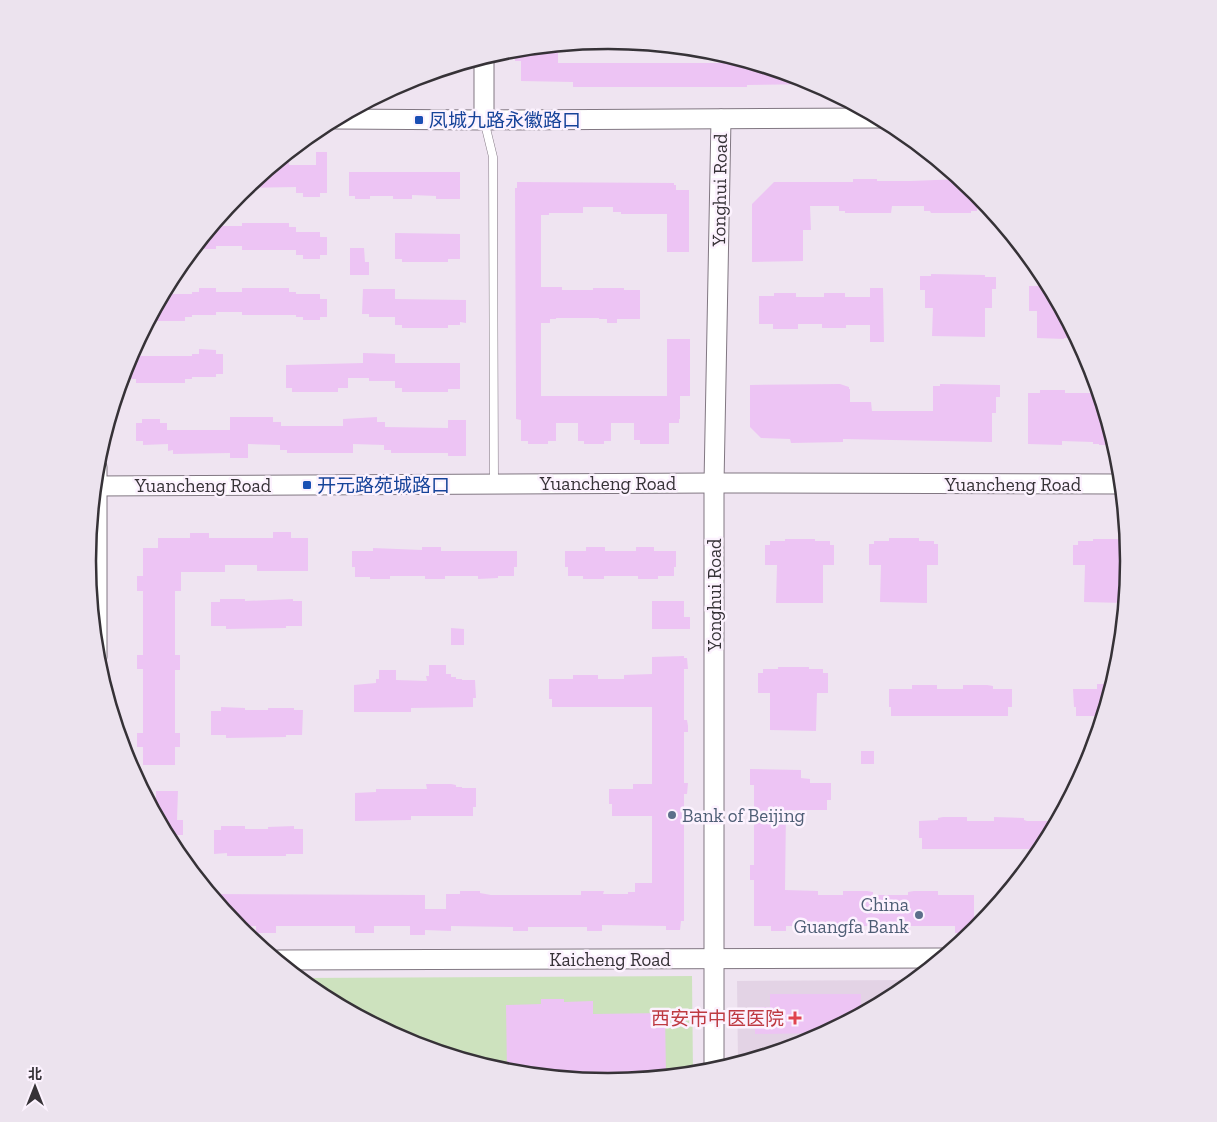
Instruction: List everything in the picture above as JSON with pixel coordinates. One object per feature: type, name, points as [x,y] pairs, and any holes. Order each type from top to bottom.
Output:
[{"type":"street","points":[[484,64],[484,120]]},
{"type":"street","points":[[349,119],[867,118]]},
{"type":"street","name":"Yonghui Road","points":[[714,1062],[714,483],[721,119]]},
{"type":"street","name":"Yuancheng Road","points":[[103,479],[494,484],[1114,484]]},
{"type":"street","points":[[96,548],[97,580]]},
{"type":"street","name":"Kaicheng Road","points":[[288,960],[931,958]]},
{"type":"lane","points":[[484,120],[493,157],[494,484]]},
{"type":"shaded area","name":"西安市中医医院","points":[[902,980],[865,1005],[805,1034],[738,1057],[737,981]]},
{"type":"green space","points":[[692,976],[693,1066],[642,1072],[575,1072],[542,1069],[476,1056],[412,1034],[382,1020],[352,1005],[312,978]]},
{"type":"building","points":[[558,52],[558,63],[727,63],[795,84],[747,85],[747,87],[573,87],[573,82],[521,81],[521,61],[515,61],[515,58]]},
{"type":"building","points":[[316,152],[327,152],[327,193],[320,193],[320,197],[303,197],[303,193],[296,193],[296,187],[258,188],[289,161],[289,165],[316,165]]},
{"type":"building","points":[[349,172],[460,172],[460,199],[436,199],[436,196],[412,195],[412,199],[393,199],[393,196],[370,196],[370,199],[355,199],[355,196],[349,196]]},
{"type":"building","points":[[853,179],[877,179],[877,181],[950,179],[978,206],[977,211],[971,211],[971,213],[931,213],[930,211],[924,211],[924,206],[892,206],[891,213],[845,213],[845,211],[839,211],[839,206],[810,206],[811,230],[803,230],[803,261],[752,262],[752,204],[774,182],[853,182]]},
{"type":"building","points":[[517,182],[674,183],[676,190],[689,190],[689,252],[667,252],[667,214],[621,214],[621,212],[613,212],[613,207],[583,207],[583,213],[549,213],[549,215],[541,215],[541,287],[562,287],[562,290],[624,288],[624,290],[640,290],[640,319],[617,319],[617,323],[607,323],[607,319],[599,318],[556,318],[550,319],[550,323],[541,323],[541,396],[667,396],[667,339],[690,339],[690,396],[680,396],[680,419],[679,423],[669,423],[669,444],[640,444],[640,440],[634,440],[634,423],[611,423],[611,441],[604,441],[604,444],[584,444],[584,441],[578,441],[578,423],[556,423],[556,441],[548,441],[548,444],[528,444],[528,441],[521,441],[521,420],[516,419],[515,188],[517,188]]},
{"type":"building","points":[[242,223],[289,223],[289,227],[296,227],[296,232],[320,232],[320,237],[327,237],[327,255],[320,255],[320,259],[303,259],[303,255],[296,255],[296,250],[242,250],[242,246],[216,246],[216,249],[202,249],[221,226],[242,226]]},
{"type":"building","points":[[395,233],[460,234],[460,259],[448,259],[448,262],[402,262],[402,259],[395,259]]},
{"type":"building","points":[[350,248],[364,248],[365,262],[369,262],[369,275],[350,275]]},
{"type":"building","points":[[931,274],[996,277],[996,289],[992,289],[992,308],[985,308],[985,337],[932,336],[933,308],[925,308],[925,290],[920,290],[920,276],[931,276]]},
{"type":"building","points":[[1029,286],[1040,286],[1070,338],[1037,338],[1037,311],[1029,311]]},
{"type":"building","points":[[199,288],[216,288],[216,292],[242,292],[242,288],[289,288],[289,292],[296,292],[296,294],[320,294],[320,299],[327,299],[327,317],[320,317],[320,320],[303,320],[303,317],[296,317],[296,315],[242,315],[242,312],[216,312],[216,315],[192,315],[192,317],[185,317],[185,321],[156,321],[172,294],[199,292]]},
{"type":"building","points":[[870,288],[883,288],[884,342],[870,342],[870,325],[822,328],[822,324],[798,324],[798,329],[773,329],[773,324],[759,324],[759,296],[774,296],[774,293],[796,293],[796,297],[824,297],[824,293],[845,293],[845,297],[870,297]]},
{"type":"building","points":[[363,289],[395,289],[395,299],[466,300],[466,323],[460,322],[460,325],[448,325],[448,328],[402,328],[402,325],[395,325],[395,317],[369,317],[369,314],[362,314]]},
{"type":"building","points":[[199,349],[216,350],[216,354],[223,354],[223,374],[216,374],[216,377],[192,377],[192,379],[185,379],[185,383],[136,383],[136,379],[131,379],[139,356],[192,356],[192,354],[199,354]]},
{"type":"building","points":[[363,353],[395,354],[395,363],[460,363],[460,389],[448,389],[448,392],[402,392],[402,388],[395,388],[395,381],[369,381],[369,378],[348,378],[348,388],[338,388],[338,392],[292,392],[292,388],[286,388],[286,365],[363,363]]},
{"type":"building","points":[[840,384],[849,387],[850,402],[871,402],[872,411],[933,411],[933,386],[940,386],[940,384],[1000,385],[1000,397],[996,397],[996,413],[992,413],[992,442],[843,439],[843,442],[791,443],[790,439],[761,438],[750,427],[750,385]]},
{"type":"building","points":[[1040,390],[1065,390],[1065,393],[1093,393],[1107,445],[1093,444],[1093,442],[1062,441],[1062,445],[1028,444],[1028,393],[1040,393]]},
{"type":"building","points":[[230,417],[273,417],[273,422],[281,422],[281,426],[343,426],[343,419],[377,417],[377,422],[385,422],[385,427],[448,428],[448,420],[466,420],[466,456],[448,456],[448,453],[391,453],[391,450],[384,450],[384,445],[353,444],[353,453],[287,453],[287,450],[280,450],[280,445],[248,444],[248,458],[230,458],[230,453],[173,454],[173,450],[168,451],[168,444],[143,445],[143,441],[136,441],[136,423],[142,423],[142,419],[160,419],[160,423],[167,423],[167,430],[230,430]]},
{"type":"building","points":[[273,532],[291,532],[291,538],[308,538],[308,571],[257,571],[257,565],[225,565],[225,572],[181,572],[181,591],[175,591],[175,655],[180,655],[180,670],[175,670],[175,733],[180,733],[180,747],[175,747],[175,765],[143,765],[143,747],[137,747],[137,733],[143,733],[143,669],[137,669],[137,655],[143,655],[143,591],[137,591],[137,576],[143,576],[143,548],[158,548],[158,538],[190,538],[190,533],[209,533],[209,538],[273,538]]},
{"type":"building","points":[[889,538],[919,538],[919,541],[934,541],[934,544],[938,544],[938,565],[927,565],[927,603],[880,602],[881,565],[869,565],[869,544],[874,544],[874,541],[889,541]]},
{"type":"building","points":[[785,539],[815,539],[815,541],[830,541],[830,545],[834,545],[834,565],[823,565],[823,603],[776,603],[777,565],[765,565],[765,545],[770,545],[770,541],[785,541]]},
{"type":"building","points":[[1093,539],[1120,539],[1119,603],[1084,602],[1085,565],[1073,565],[1073,545],[1078,545],[1078,541],[1093,541]]},
{"type":"building","points":[[422,547],[441,547],[441,551],[517,551],[517,567],[514,567],[514,576],[498,576],[498,578],[478,579],[478,576],[445,576],[445,579],[425,579],[425,576],[390,576],[390,579],[370,579],[370,577],[355,577],[355,567],[352,567],[352,551],[373,551],[373,548],[422,550]]},
{"type":"building","points":[[586,547],[605,547],[605,551],[636,551],[636,547],[654,547],[654,551],[676,551],[674,576],[658,576],[658,579],[638,579],[638,576],[604,576],[604,579],[583,579],[583,576],[568,576],[568,567],[565,567],[565,551],[586,551]]},
{"type":"building","points":[[220,599],[245,599],[245,601],[293,599],[293,601],[302,601],[302,626],[226,629],[226,626],[211,626],[211,602],[220,602]]},
{"type":"building","points":[[652,601],[684,601],[684,617],[690,617],[690,629],[652,629]]},
{"type":"building","points":[[451,628],[464,629],[464,645],[451,645]]},
{"type":"building","points":[[684,656],[684,658],[687,658],[688,669],[684,669],[684,720],[687,720],[688,732],[684,732],[684,783],[688,783],[687,794],[684,794],[684,921],[681,921],[680,930],[666,930],[666,926],[602,925],[602,931],[587,931],[587,927],[528,927],[528,931],[513,931],[513,927],[451,926],[451,931],[425,930],[425,935],[410,935],[410,926],[374,926],[374,933],[355,933],[355,926],[276,926],[276,933],[257,933],[256,926],[249,926],[219,894],[425,895],[425,909],[446,909],[446,894],[460,894],[460,891],[480,891],[480,893],[491,895],[581,895],[581,891],[604,891],[603,894],[628,894],[628,892],[635,892],[635,883],[652,883],[652,816],[612,816],[612,804],[609,804],[609,789],[633,789],[633,784],[652,784],[652,707],[552,707],[552,699],[549,699],[549,679],[573,679],[573,675],[598,675],[598,679],[624,679],[624,675],[652,674],[652,657]]},
{"type":"building","points":[[429,665],[446,665],[446,674],[451,674],[451,677],[462,680],[475,680],[476,698],[473,698],[473,707],[411,708],[411,712],[354,712],[354,685],[376,683],[376,679],[379,679],[379,670],[396,670],[396,680],[427,681],[426,676],[429,676]]},
{"type":"building","points":[[778,667],[809,667],[809,669],[823,669],[823,673],[828,673],[828,693],[817,693],[816,731],[770,730],[770,693],[758,693],[758,673],[763,673],[763,669],[778,669]]},
{"type":"building","points":[[1097,684],[1105,684],[1097,716],[1076,716],[1073,689],[1097,689]]},
{"type":"building","points":[[912,685],[937,685],[937,689],[963,689],[963,685],[987,685],[993,686],[993,689],[1012,689],[1012,707],[1008,707],[1008,716],[891,716],[889,689],[912,689]]},
{"type":"building","points":[[221,707],[245,708],[245,710],[294,708],[294,710],[303,710],[302,735],[226,738],[226,735],[211,735],[211,711],[221,711]]},
{"type":"building","points":[[861,751],[874,751],[874,764],[861,764]]},
{"type":"building","points":[[750,769],[801,770],[801,778],[810,779],[810,783],[831,783],[831,800],[827,800],[827,810],[786,810],[785,890],[818,891],[818,895],[843,895],[843,891],[867,891],[873,892],[873,895],[908,895],[908,892],[914,891],[938,891],[938,895],[974,895],[974,920],[960,933],[955,933],[955,926],[909,926],[909,931],[894,931],[894,926],[849,926],[849,931],[835,931],[835,926],[786,926],[786,931],[771,931],[771,926],[754,926],[754,880],[750,880],[750,865],[754,865],[754,785],[750,785]]},
{"type":"building","points":[[426,784],[451,784],[462,788],[476,788],[476,807],[473,807],[473,816],[411,816],[411,820],[355,821],[355,793],[376,792],[376,789],[427,789]]},
{"type":"building","points":[[156,791],[178,791],[177,820],[183,820],[183,835],[176,835],[156,801]]},
{"type":"building","points":[[967,817],[967,821],[994,821],[994,817],[1024,818],[1027,821],[1050,821],[1032,849],[922,849],[922,838],[919,838],[919,821],[938,820],[938,818]]},
{"type":"building","points":[[221,826],[245,826],[245,829],[268,829],[268,827],[294,826],[294,829],[303,829],[303,854],[286,854],[286,856],[227,856],[227,853],[214,854],[214,830],[221,830]]},
{"type":"building","points":[[770,994],[861,994],[861,1007],[807,1033],[755,1034],[755,1007],[770,1007]]},
{"type":"building","points":[[541,999],[564,999],[564,1002],[593,1001],[593,1014],[665,1013],[666,1070],[608,1073],[575,1072],[542,1069],[507,1063],[506,1005],[541,1004]]},
{"type":"place","name":"凤城九路永徽路口","points":[[419,120]]},
{"type":"place","name":"开元路苑城路口","points":[[307,485]]},
{"type":"place","name":"Bank of Beijing","points":[[672,815]]},
{"type":"place","name":"China Guangfa Bank","points":[[919,915]]},
{"type":"place","name":"西安市中医医院","points":[[795,1018]]}]
